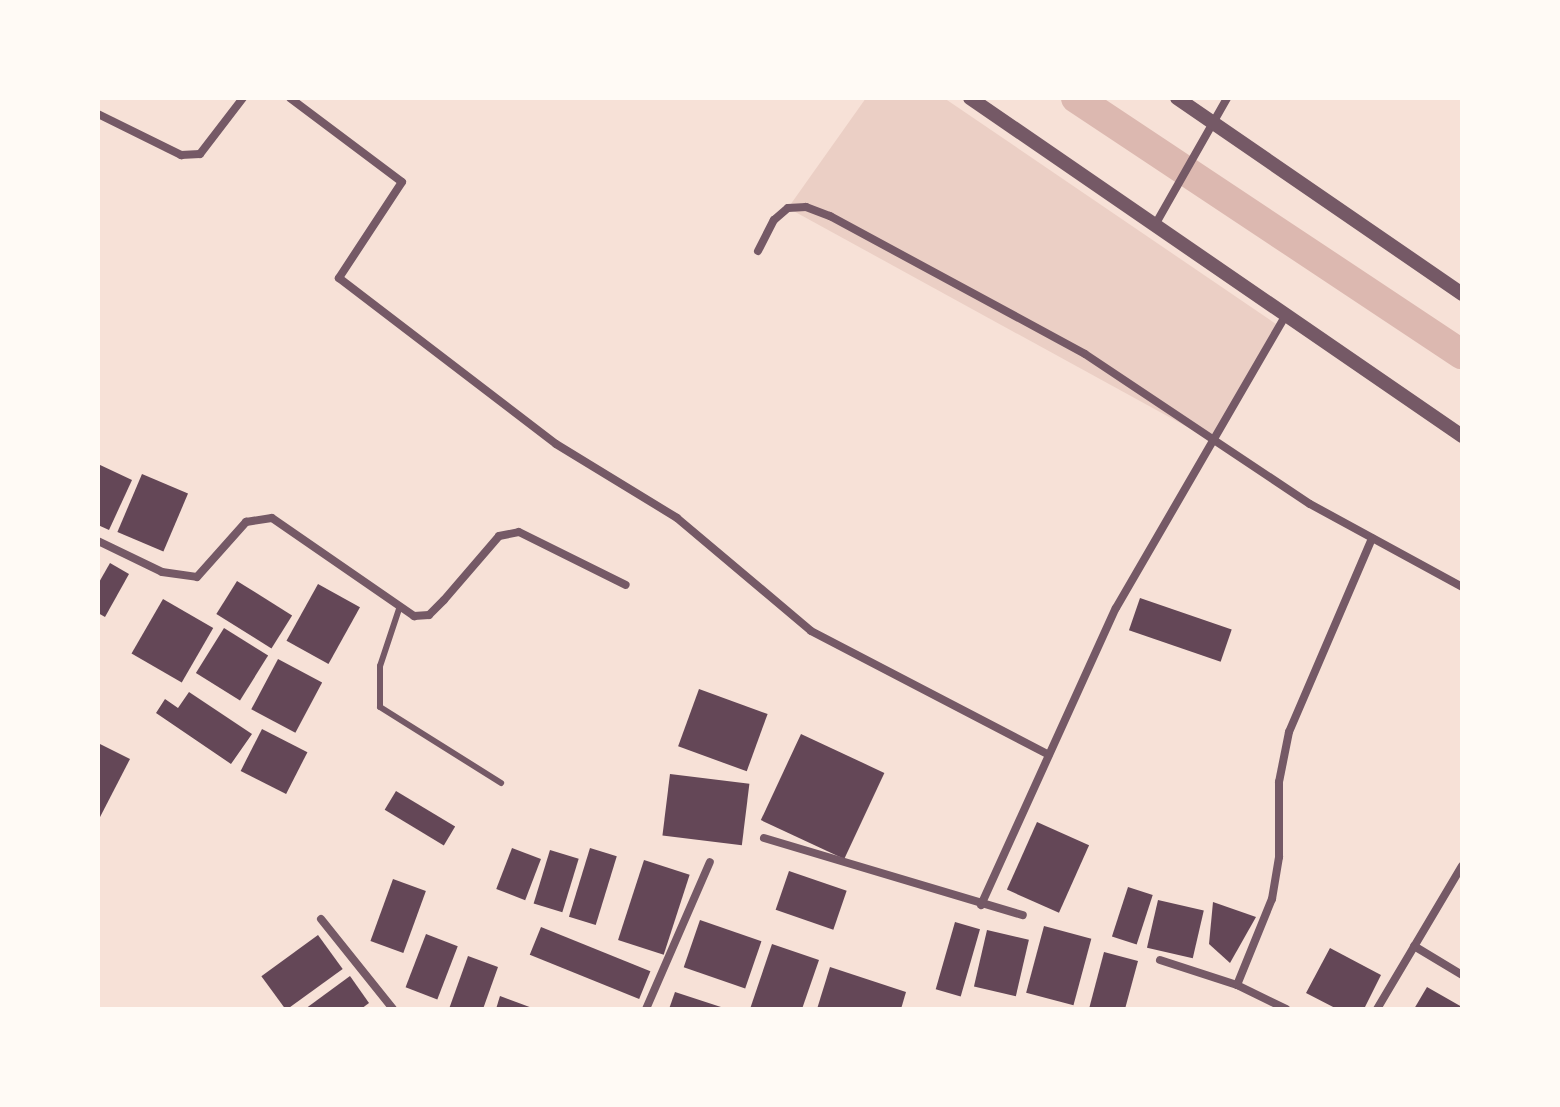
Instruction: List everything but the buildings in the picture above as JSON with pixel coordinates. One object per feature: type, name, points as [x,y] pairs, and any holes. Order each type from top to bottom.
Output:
[{"type":"street","points":[[98,114],[181,155],[200,154],[243,98]]},
{"type":"street","points":[[290,98],[402,182],[339,278],[556,444],[677,518],[811,631],[1049,755]]},
{"type":"street","points":[[970,98],[1462,436]]},
{"type":"street","points":[[1177,98],[1462,294]]},
{"type":"street","points":[[1155,224],[1227,98]]},
{"type":"street","points":[[758,251],[774,220],[788,208],[806,207],[830,216],[1085,354],[1211,440],[1372,538],[1462,587]]},
{"type":"street","points":[[981,905],[1116,608],[1285,317]]},
{"type":"street","points":[[98,541],[162,572],[197,577],[246,522],[272,518],[291,526],[399,609],[414,616],[429,615],[499,536],[519,532],[626,585]]},
{"type":"street","points":[[1237,985],[1272,899],[1279,857],[1279,782],[1289,732],[1372,538]]},
{"type":"street","points":[[764,838],[1023,915]]},
{"type":"street","points":[[646,1009],[710,862]]},
{"type":"street","points":[[1377,1009],[1462,866]]},
{"type":"street","points":[[321,919],[393,1009]]},
{"type":"street","points":[[1414,946],[1462,975]]},
{"type":"street","points":[[1160,960],[1237,985],[1286,1009]]},
{"type":"lane","points":[[399,609],[380,666],[380,707],[501,783]]},
{"type":"shaded area","points":[[866,98],[944,98],[1276,324],[1211,440],[788,208]]},
{"type":"waterway","points":[[1076,98],[1462,354]]}]
